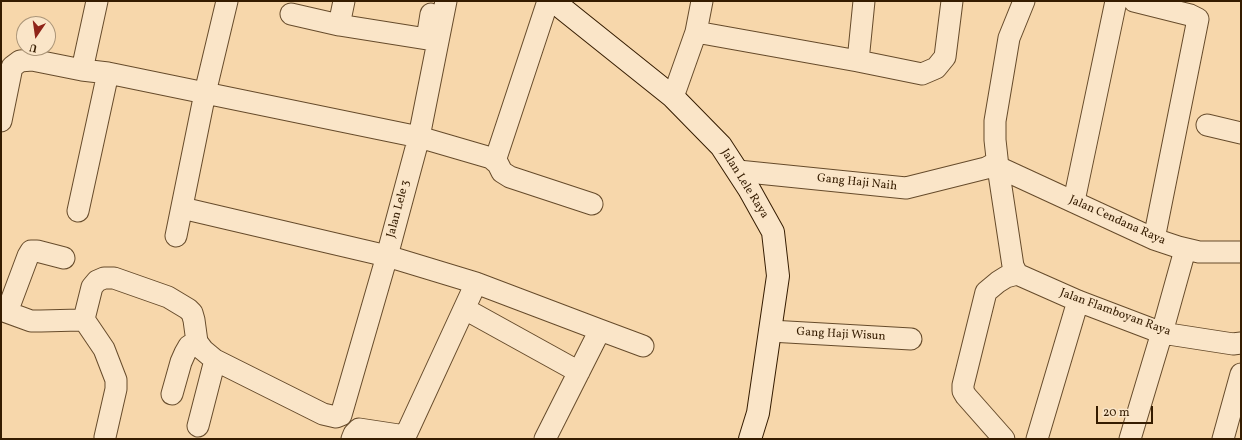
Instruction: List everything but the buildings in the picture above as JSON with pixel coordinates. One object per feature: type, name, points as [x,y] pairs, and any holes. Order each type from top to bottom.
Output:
[{"type":"street","points":[[82,70],[97,1]]},
{"type":"street","points":[[176,236],[205,93],[227,1]]},
{"type":"street","points":[[339,25],[344,1]]},
{"type":"street","points":[[292,14],[339,25],[427,39],[433,1]]},
{"type":"street","name":"Jalan Lele 3","points":[[215,360],[323,414],[336,417],[341,415],[387,256],[419,137],[446,1]]},
{"type":"street","points":[[495,162],[548,1]]},
{"type":"street","name":"Jalan Lele Raya","points":[[553,1],[673,97],[721,146],[738,171],[773,232],[778,276],[758,413],[750,439]]},
{"type":"street","points":[[673,97],[696,32],[702,1]]},
{"type":"street","points":[[858,61],[864,1]]},
{"type":"street","points":[[696,32],[922,74],[936,68],[945,57],[952,1]]},
{"type":"street","points":[[1007,1],[1009,38]]},
{"type":"street","points":[[1004,439],[966,396],[963,390],[986,292],[998,282],[1016,274],[1013,266],[997,164],[995,121],[1009,38],[1024,1]]},
{"type":"street","points":[[1074,201],[1116,1]]},
{"type":"street","points":[[1134,1],[1198,18],[1154,239]]},
{"type":"street","points":[[1,121],[12,67],[20,61],[32,60],[82,70],[108,73],[419,137],[491,158],[502,172],[510,177],[592,204]]},
{"type":"street","points":[[78,211],[108,73]]},
{"type":"street","points":[[1207,125],[1241,133]]},
{"type":"street","name":"Jalan Cendana Raya","points":[[997,164],[1154,239],[1185,250],[1199,252],[1241,252]]},
{"type":"street","name":"Gang Haji Naih","points":[[738,171],[906,188],[997,164]]},
{"type":"street","points":[[182,208],[387,256],[476,283],[643,346]]},
{"type":"street","points":[[1130,439],[1185,250]]},
{"type":"street","points":[[64,258],[37,251],[31,251],[4,311],[30,320],[80,320],[85,315],[92,287],[97,281],[104,278],[114,278],[168,297],[192,314],[197,342],[203,350],[215,360],[198,426]]},
{"type":"street","name":"Jalan Flamboyan Raya","points":[[1016,274],[1078,301],[1162,333],[1233,344],[1241,343]]},
{"type":"street","points":[[352,439],[354,434],[359,429],[404,437],[476,283]]},
{"type":"street","points":[[1037,439],[1078,301]]},
{"type":"street","points":[[464,308],[579,372]]},
{"type":"street","points":[[83,318],[104,349],[116,380],[116,389],[105,437]]},
{"type":"street","points":[[545,439],[600,330]]},
{"type":"street","name":"Gang Haji Wisun","points":[[770,331],[911,339]]},
{"type":"street","points":[[172,394],[185,353],[189,346],[197,342]]},
{"type":"street","points":[[1223,439],[1241,374]]}]
